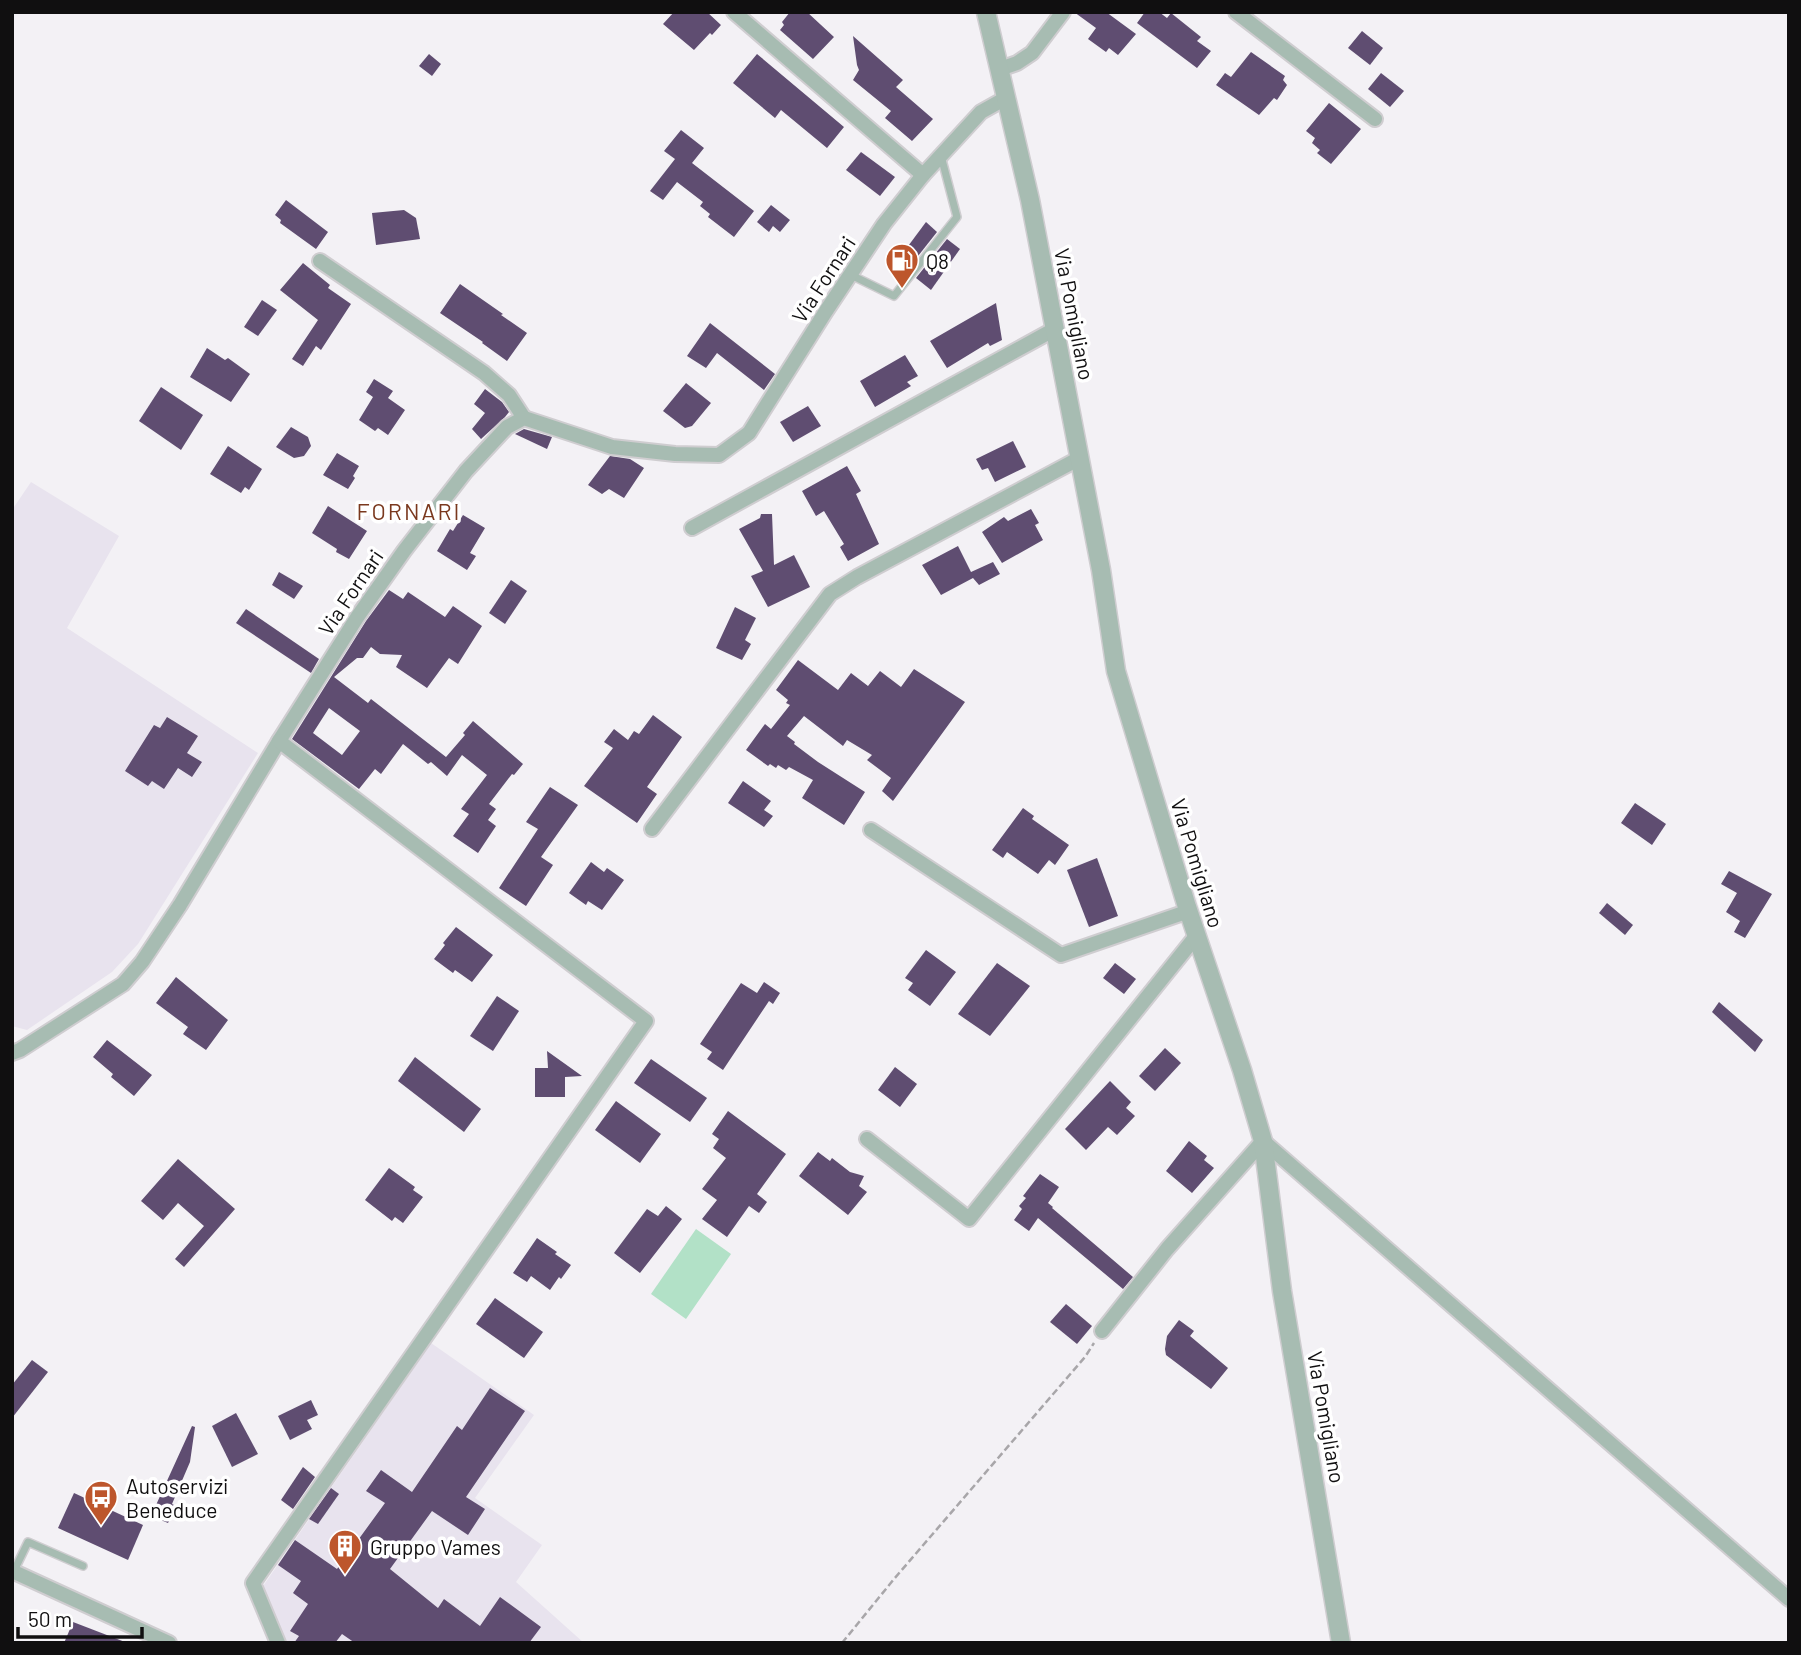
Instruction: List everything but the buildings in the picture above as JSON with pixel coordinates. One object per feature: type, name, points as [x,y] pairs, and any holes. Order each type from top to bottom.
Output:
[{"type":"street","points":[[734,12],[923,175]]},
{"type":"street","name":"Via Pomigliano","points":[[986,12],[1030,200],[1101,570],[1116,671],[1196,935],[1263,1141],[1282,1291],[1341,1643]]},
{"type":"street","points":[[1000,69],[1017,63],[1032,53],[1063,12]]},
{"type":"street","points":[[1236,12],[1375,119]]},
{"type":"street","name":"Via Fornari","points":[[12,1053],[122,984],[142,962],[358,616],[404,551],[467,471],[507,427],[524,418],[611,447],[675,454],[719,455],[748,433],[884,224],[923,175],[981,112],[1006,98]]},
{"type":"street","points":[[320,261],[484,373],[509,395],[524,418]]},
{"type":"street","points":[[692,528],[1055,329]]},
{"type":"street","points":[[652,829],[830,594],[1080,458]]},
{"type":"street","points":[[278,1643],[272,1614],[253,1583],[646,1021],[279,741]]},
{"type":"street","points":[[871,830],[1060,956],[1189,911]]},
{"type":"street","points":[[867,1139],[969,1219],[1196,935]]},
{"type":"street","points":[[1102,1331],[1167,1249],[1263,1141],[1789,1599]]},
{"type":"street","points":[[13,1571],[169,1643]]},
{"type":"lane","points":[[850,275],[894,296],[957,218],[940,155]]},
{"type":"lane","points":[[13,1571],[28,1542],[83,1566]]},
{"type":"path","points":[[842,1643],[1085,1357],[1102,1331]]},
{"type":"shaded area","points":[[31,482],[119,536],[67,628],[258,753],[138,944],[112,972],[27,1030],[12,1026],[12,510]]},
{"type":"shaded area","points":[[431,1343],[534,1415],[475,1498],[542,1545],[516,1582],[584,1643],[284,1643],[261,1589]]},
{"type":"green space","points":[[696,1229],[731,1254],[686,1319],[651,1294]]},
{"type":"place","name":"Q8","points":[[902,290]]},
{"type":"place","name":"Autoservizi Beneduce","points":[[101,1527]]},
{"type":"place","name":"Gruppo Vames","points":[[345,1576]]},
{"type":"district","name":"FORNARI","points":[[409,511]]}]
